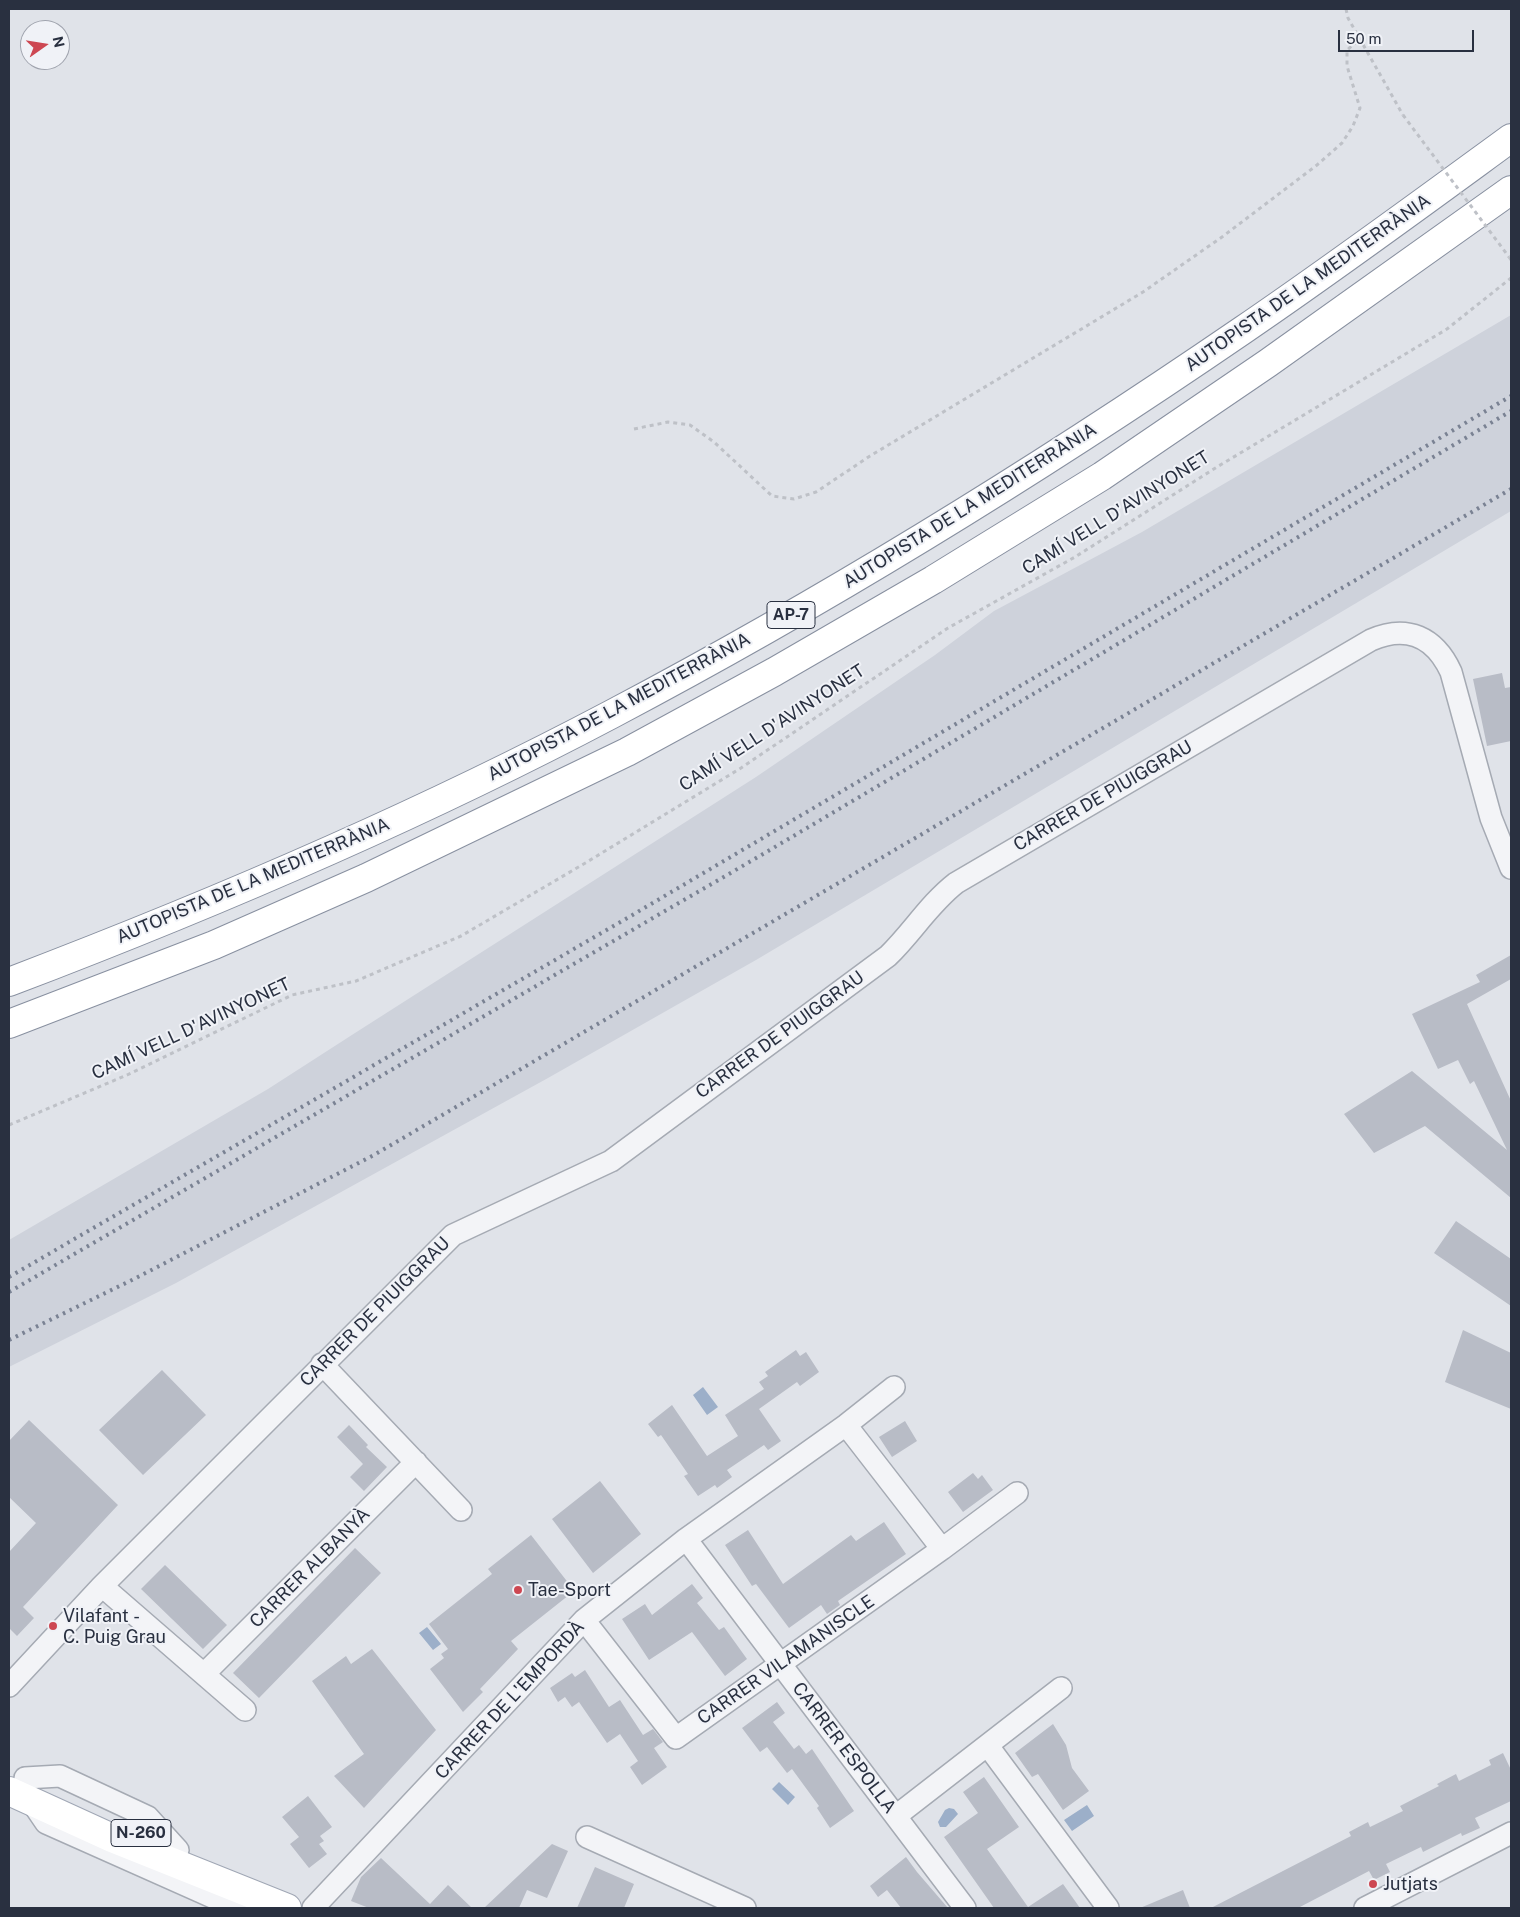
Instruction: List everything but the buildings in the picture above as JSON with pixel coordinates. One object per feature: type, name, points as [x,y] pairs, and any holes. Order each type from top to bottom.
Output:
[{"type":"main road","name":"AUTOPISTA DE LA MEDITERRÀNIA","points":[[9,982],[199,908],[364,835],[486,778],[612,714],[755,636],[915,542],[1080,439],[1245,329],[1511,138]]},
{"type":"main road","name":"AP-7","points":[[9,1024],[214,945],[366,878],[628,752],[774,672],[933,580],[1102,476],[1268,363],[1511,190]]},
{"type":"main road","name":"N-260","points":[[18,1785],[178,1850],[204,1862],[278,1904]]},
{"type":"main road","name":"N-260","points":[[18,1785],[146,1852],[278,1904]]},
{"type":"street","name":"CARRER DE PIUIGGRAU","points":[[9,1686],[102,1586],[453,1235],[610,1161],[888,956],[910,933],[930,906],[956,883],[1377,637],[1396,632],[1419,637],[1439,651],[1446,661],[1451,672],[1491,818],[1511,868]]},
{"type":"street","points":[[322,1364],[461,1510]]},
{"type":"street","name":"CARRER DE L'EMPORDÀ","points":[[313,1908],[584,1620],[686,1539],[846,1425],[894,1387]]},
{"type":"street","points":[[846,1425],[942,1549]]},
{"type":"street","name":"CARRER ALBANYÀ","points":[[204,1674],[416,1462]]},
{"type":"street","name":"CARRER VILAMANISCLE","points":[[584,1620],[676,1738],[942,1549],[1016,1493]]},
{"type":"street","name":"CARRER ESPOLLA","points":[[686,1539],[965,1908]]},
{"type":"street","points":[[102,1586],[245,1710]]},
{"type":"street","points":[[896,1816],[1061,1688]]},
{"type":"street","points":[[988,1746],[1108,1908]]},
{"type":"street","points":[[18,1785],[46,1823],[237,1908]]},
{"type":"street","points":[[1373,1906],[1511,1832]]},
{"type":"street","points":[[587,1837],[744,1908]]},
{"type":"path","points":[[1346,9],[1348,18],[1402,115],[1510,259]]},
{"type":"path","points":[[634,429],[668,422],[690,425],[714,442],[772,496],[794,499],[816,492],[870,456],[1143,292],[1222,237],[1318,165],[1342,143],[1353,126],[1360,108],[1347,66],[1347,50],[1360,39]]},
{"type":"path","name":"CAMÍ VELL D'AVINYONET","points":[[9,1125],[127,1075],[292,995],[356,980],[461,936],[741,768],[948,628],[1074,557],[1216,467],[1447,329],[1511,278]]},
{"type":"shaded area","points":[[1511,315],[1511,511],[756,960],[548,1078],[176,1283],[9,1367],[9,1240],[268,1089],[756,777],[935,655],[994,611],[1142,532]]},
{"type":"water","points":[[703,1387],[718,1407],[707,1415],[693,1395]]},
{"type":"water","points":[[427,1627],[441,1644],[433,1650],[419,1633]]},
{"type":"water","points":[[779,1782],[795,1797],[788,1805],[772,1789]]},
{"type":"water","points":[[1087,1805],[1094,1816],[1072,1831],[1064,1820]]},
{"type":"water","points":[[949,1808],[954,1809],[958,1814],[946,1827],[940,1827],[938,1822],[945,1810]]},
{"type":"railway","points":[[9,1277],[629,917],[1511,396]]},
{"type":"railway","points":[[9,1292],[758,857],[1511,411]]},
{"type":"railway","points":[[9,1340],[134,1279],[374,1155],[1511,489]]},
{"type":"place","name":"Tae-Sport","points":[[518,1590]]},
{"type":"place","name":"Vilafant - C. Puig Grau","points":[[53,1626]]},
{"type":"place","name":"Jutjats","points":[[1373,1884]]}]
